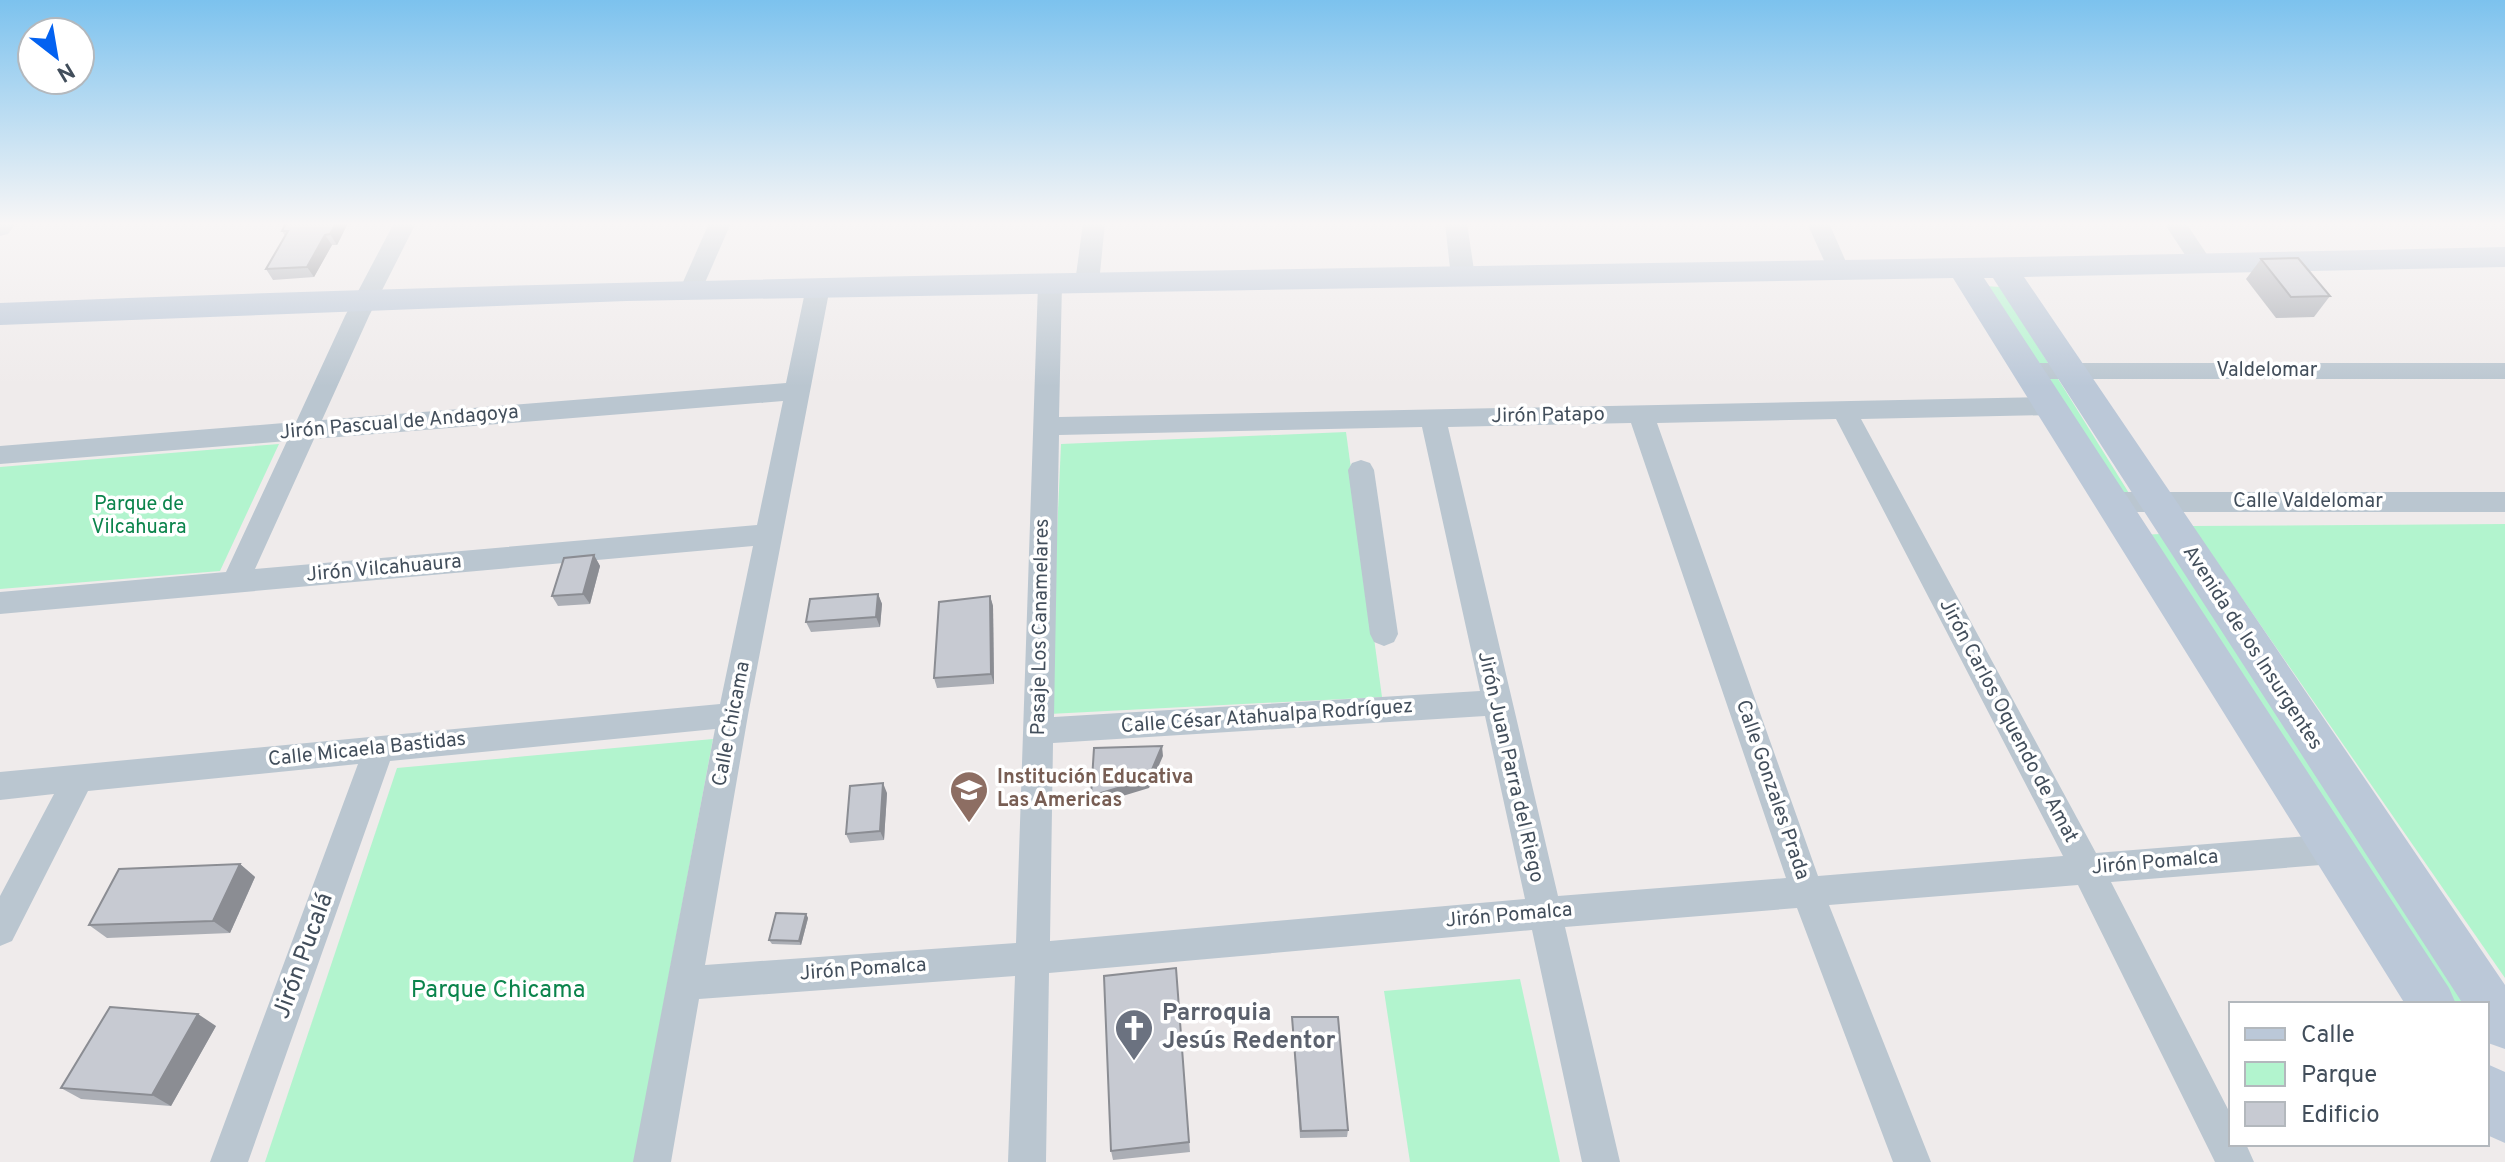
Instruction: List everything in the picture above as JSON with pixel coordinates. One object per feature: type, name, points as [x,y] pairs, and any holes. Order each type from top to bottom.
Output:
[{"type":"street","points":[[235,583],[379,277]]},
{"type":"street","points":[[692,289],[697,277]]},
{"type":"street","points":[[1087,283],[1088,277]]},
{"type":"street","points":[[0,314],[369,297],[1449,277]]},
{"type":"street","name":"Avenida de los Insurgentes","points":[[1968,277],[2431,1002]]},
{"type":"street","name":"Avenida de los Insurgentes","points":[[2008,277],[2505,1026]]},
{"type":"street","name":"Pasaje Los Canamelares","points":[[1027,1162],[1050,284]]},
{"type":"street","name":"Calle Chicama","points":[[652,1162],[733,715],[818,287]]},
{"type":"street","name":"Valdelomar","points":[[2029,371],[2505,371]]},
{"type":"street","name":"Jirón Pascual de Andagoya","points":[[0,455],[798,391]]},
{"type":"street","name":"Jirón Patapo","points":[[1046,426],[2051,406]]},
{"type":"street","name":"Jirón Carlos Oquendo de Amat","points":[[1844,410],[2087,869],[2235,1162]]},
{"type":"street","name":"Calle Gonzales Prada","points":[[1641,414],[1807,891],[1912,1162]]},
{"type":"street","name":"Jirón Juan Parra del Riego","points":[[1433,419],[1601,1162]]},
{"type":"street","points":[[1361,470],[1384,634]]},
{"type":"street","name":"Calle Valdelomar","points":[[2112,502],[2505,502]]},
{"type":"street","name":"Jirón Vilcahuaura","points":[[0,603],[769,534]]},
{"type":"street","name":"Calle César Atahualpa Rodríguez","points":[[1038,731],[1496,703]]},
{"type":"street","name":"Calle Micaela Bastidas","points":[[0,786],[733,715]]},
{"type":"street","name":"Jirón Pucalá","points":[[229,1162],[379,749]]},
{"type":"street","points":[[0,930],[78,779]]},
{"type":"street","name":"Jirón Pomalca","points":[[685,983],[1032,958],[2333,849]]},
{"type":"street","points":[[2489,1092],[2505,1118]]},
{"type":"green space","points":[[1985,286],[2001,287],[2132,498],[2118,496]]},
{"type":"green space","points":[[1346,432],[1382,697],[1049,714],[1061,444]]},
{"type":"green space","name":"Parque de Vilcahuara","points":[[279,444],[220,571],[0,589],[0,467]]},
{"type":"green space","points":[[2505,524],[2505,978],[2192,526]]},
{"type":"green space","points":[[2160,534],[2476,1002],[2443,1002],[2141,535]]},
{"type":"green space","name":"Parque Chicama","points":[[713,739],[634,1162],[265,1162],[397,768]]},
{"type":"green space","points":[[1520,979],[1560,1162],[1410,1162],[1384,991]]},
{"type":"building","points":[[2275,277],[2314,277],[2330,296],[2291,297]]},
{"type":"building","points":[[594,555],[583,594],[552,596],[564,558]]},
{"type":"building","points":[[878,594],[876,617],[806,622],[810,599]]},
{"type":"building","points":[[990,596],[991,674],[934,678],[939,602]]},
{"type":"building","points":[[1162,746],[1148,779],[1091,796],[1094,748]]},
{"type":"building","points":[[883,783],[880,831],[846,834],[850,786]]},
{"type":"building","points":[[240,864],[213,921],[89,925],[119,869]]},
{"type":"building","points":[[776,913],[806,914],[799,941],[769,940]]},
{"type":"building","points":[[1176,968],[1189,1142],[1111,1151],[1104,976]]},
{"type":"building","points":[[110,1007],[198,1014],[152,1095],[61,1088]]},
{"type":"building","points":[[1292,1017],[1338,1017],[1348,1130],[1301,1131]]},
{"type":"place","name":"Institución Educativa Las Americas","points":[[969,824]]},
{"type":"place","name":"Parroquia Jesús Redentor","points":[[1134,1062]]}]
